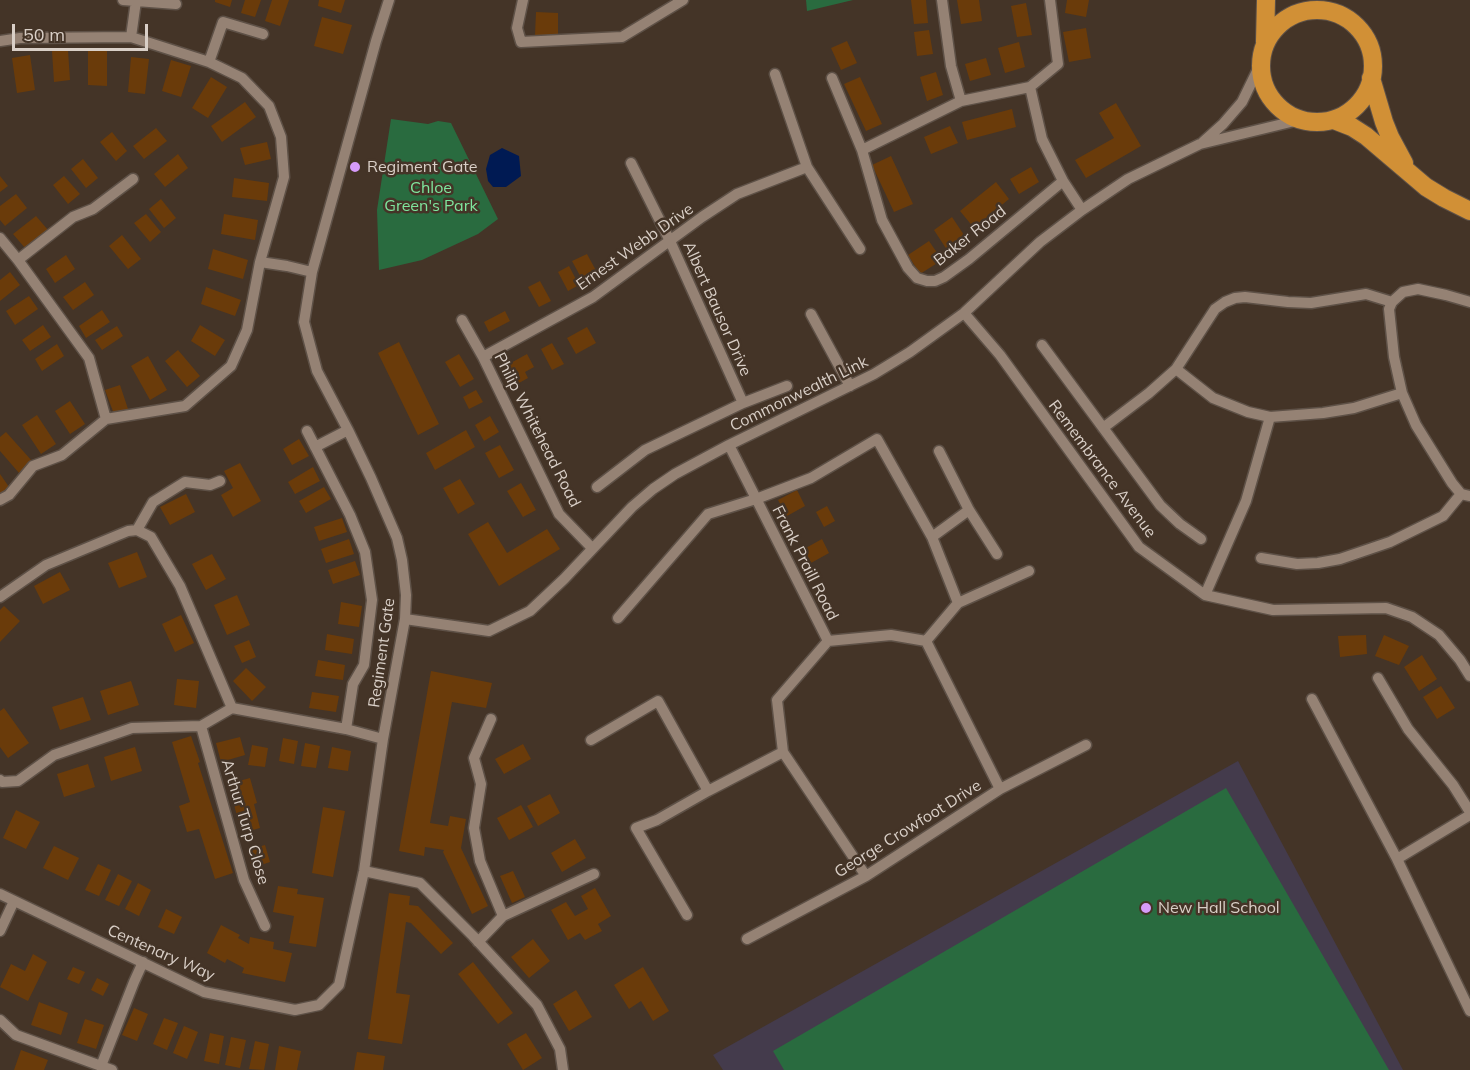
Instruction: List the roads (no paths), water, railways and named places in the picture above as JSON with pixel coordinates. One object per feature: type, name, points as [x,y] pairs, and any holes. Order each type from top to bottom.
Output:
[{"type":"highway","points":[[1266,0],[1266,42]]},
{"type":"highway","points":[[1306,0],[1346,18],[1355,25],[1369,44],[1373,67],[1368,90],[1354,108],[1334,120],[1311,122],[1299,120],[1279,108],[1265,89],[1260,65],[1262,53],[1272,32],[1290,16],[1312,10],[1324,10]]},
{"type":"highway","points":[[1371,78],[1390,137],[1414,177]]},
{"type":"highway","points":[[1334,120],[1366,136],[1435,193],[1470,211]]},
{"type":"street","points":[[123,0],[176,4]]},
{"type":"street","name":"Regiment Gate","points":[[319,1005],[339,985],[364,872],[383,739],[405,619],[406,595],[397,538],[371,478],[317,371],[304,322],[312,272],[389,0]]},
{"type":"street","points":[[523,0],[517,28],[521,42],[622,37],[678,1]]},
{"type":"street","points":[[942,0],[951,66],[961,101]]},
{"type":"street","points":[[862,150],[961,101],[1030,87],[1059,64],[1050,0]]},
{"type":"street","points":[[131,37],[136,1]]},
{"type":"street","points":[[209,62],[223,22],[263,34]]},
{"type":"street","points":[[0,41],[20,38],[131,37],[209,62],[242,78],[269,106],[281,137],[284,177],[260,262],[247,330],[231,366],[185,406],[106,419],[62,454],[33,466],[9,495],[0,500]]},
{"type":"street","name":"Commonwealth Link","points":[[1200,144],[1223,124],[1242,102],[1260,65]]},
{"type":"street","points":[[775,74],[807,167],[860,249]]},
{"type":"street","name":"Baker Road","points":[[832,78],[862,150],[882,219],[908,268],[917,278],[927,281],[944,277],[1063,181]]},
{"type":"street","points":[[1030,87],[1042,139],[1063,181],[1082,210]]},
{"type":"street","name":"Commonwealth Link","points":[[405,619],[489,631],[530,611],[564,579],[632,507],[653,489],[675,474],[729,445],[874,374],[910,352],[964,313],[1040,242],[1082,210],[1128,180],[1200,144],[1299,120]]},
{"type":"street","name":"Albert Bausor Drive","points":[[632,163],[670,241],[742,403]]},
{"type":"street","name":"Ernest Webb Drive","points":[[483,357],[592,297],[737,194],[807,167]]},
{"type":"street","points":[[18,260],[73,217],[93,209],[133,179]]},
{"type":"street","points":[[0,238],[89,358],[106,419]]},
{"type":"street","points":[[260,262],[312,272]]},
{"type":"street","points":[[1261,558],[1297,564],[1340,559],[1390,542],[1443,516],[1465,495],[1452,483],[1416,425],[1402,393],[1394,357],[1389,309],[1392,302],[1403,292],[1418,289],[1470,302]]},
{"type":"street","points":[[1102,428],[1149,393],[1176,369],[1215,309],[1225,302],[1245,297],[1311,303],[1366,294],[1392,302]]},
{"type":"street","name":"Remembrance Avenue","points":[[964,313],[1000,355],[1139,547],[1205,595],[1273,610],[1386,608],[1412,617],[1438,635],[1460,660],[1470,676]]},
{"type":"street","points":[[811,314],[850,386]]},
{"type":"street","name":"Philip Whitehead Road","points":[[462,320],[483,357],[559,514],[592,548]]},
{"type":"street","points":[[1042,345],[1160,505],[1180,525],[1202,539]]},
{"type":"street","points":[[1176,369],[1213,398],[1248,412],[1270,417],[1354,408],[1402,393]]},
{"type":"street","name":"Albert Bausor Drive","points":[[597,487],[645,450],[742,403],[786,386]]},
{"type":"street","points":[[1205,595],[1246,501],[1270,417]]},
{"type":"street","points":[[315,447],[348,430]]},
{"type":"street","points":[[307,431],[350,515],[365,552],[372,600],[364,665],[353,684],[346,729]]},
{"type":"street","points":[[756,499],[811,478],[877,439],[932,537],[958,603]]},
{"type":"street","name":"Frank Praill Road","points":[[729,445],[828,641]]},
{"type":"street","points":[[939,451],[969,510],[997,554]]},
{"type":"street","points":[[137,530],[153,502],[185,482],[210,485],[220,481]]},
{"type":"street","name":"Frank Praill Road","points":[[618,618],[708,514],[756,499]]},
{"type":"street","points":[[932,537],[969,510]]},
{"type":"street","points":[[0,597],[46,565],[128,531],[137,530],[150,537],[180,586],[232,708]]},
{"type":"street","points":[[926,641],[958,603],[1029,571]]},
{"type":"street","points":[[866,876],[783,752],[777,700],[828,641],[891,635],[926,641]]},
{"type":"street","points":[[926,641],[1000,789]]},
{"type":"street","points":[[1378,678],[1408,729],[1454,785],[1470,813],[1397,859]]},
{"type":"street","points":[[1312,699],[1397,859],[1470,1011]]},
{"type":"street","points":[[591,740],[658,701],[708,791]]},
{"type":"street","points":[[0,780],[2,782],[18,781],[54,755],[132,728],[201,726],[232,708],[346,729],[383,739]]},
{"type":"street","points":[[491,718],[474,758],[481,784],[474,828],[480,861],[503,916]]},
{"type":"street","name":"Arthur Turp Close","points":[[201,726],[244,880],[265,926]]},
{"type":"street","name":"George Crowfoot Drive","points":[[747,939],[866,876],[1000,789],[1086,745]]},
{"type":"street","points":[[687,915],[636,828],[657,820],[783,752]]},
{"type":"street","points":[[364,872],[420,884],[537,1005],[560,1049],[563,1070]]},
{"type":"street","points":[[478,942],[503,916],[594,874]]},
{"type":"street","name":"Centenary Way","points":[[0,894],[204,992],[295,1010],[319,1005]]},
{"type":"street","points":[[0,931],[14,901]]},
{"type":"street","points":[[101,1066],[143,963]]},
{"type":"street","points":[[0,1020],[16,1035],[112,1070]]},
{"type":"water","points":[[502,148],[519,156],[521,176],[506,187],[493,187],[488,181],[486,169],[490,155]]},
{"type":"place","name":"Regiment Gate","points":[[355,167]]},
{"type":"place","name":"New Hall School","points":[[1146,908]]},
{"type":"park label","name":"Chloe Green's Park","points":[[431,197]]}]
